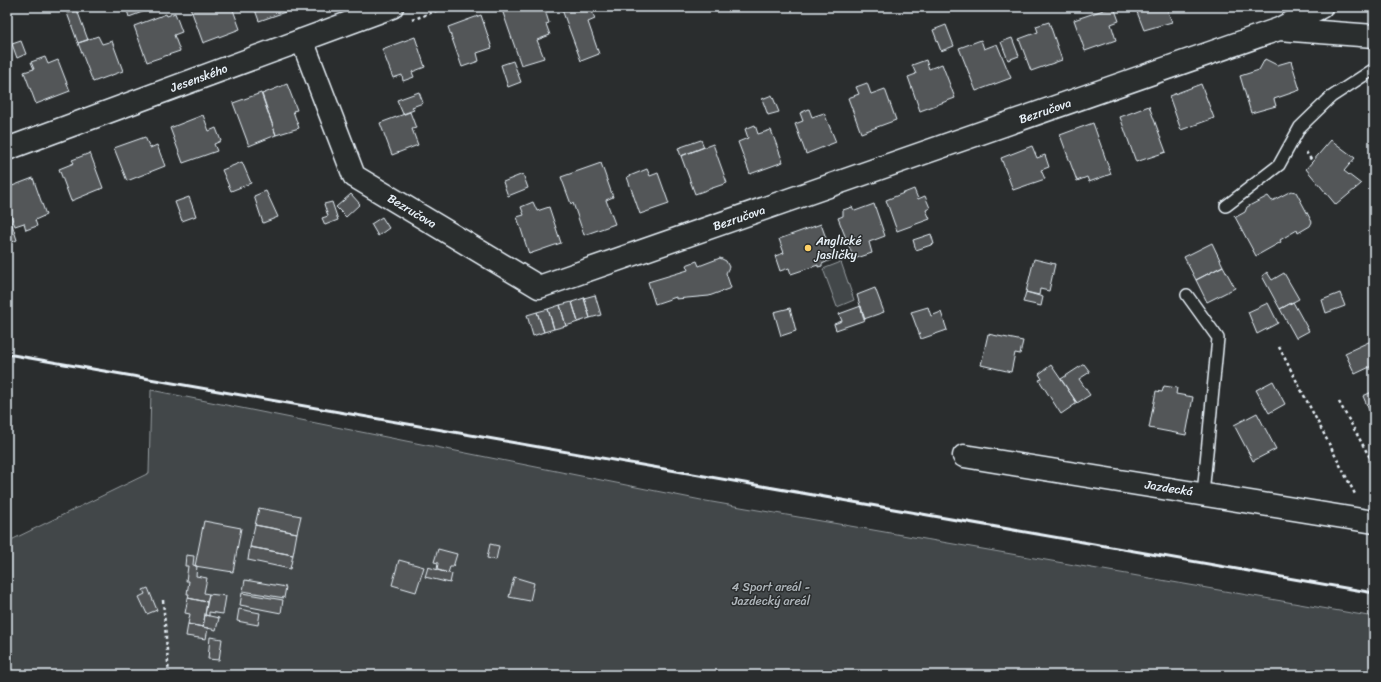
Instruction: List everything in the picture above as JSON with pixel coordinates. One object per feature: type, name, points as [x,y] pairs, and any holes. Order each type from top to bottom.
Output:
[{"type":"street","name":"Jesenského","points":[[7,149],[392,7]]},
{"type":"street","name":"Bezručova","points":[[302,40],[354,176],[539,287],[1279,29],[1321,7]]},
{"type":"street","name":"Bezručova","points":[[1279,29],[1374,36]]},
{"type":"street","name":"Jazdecká","points":[[964,456],[1372,522]]},
{"type":"lane","points":[[1226,206],[1279,165],[1300,127],[1331,96],[1374,69]]},
{"type":"lane","points":[[1187,295],[1218,338],[1203,494]]},
{"type":"path","points":[[411,20],[446,7]]},
{"type":"path","points":[[1279,347],[1372,522]]},
{"type":"path","points":[[1339,402],[1374,465]]},
{"type":"path","points":[[163,600],[169,675]]},
{"type":"green space","points":[[841,262],[854,300],[837,307],[823,269]]},
{"type":"green space","name":"4 Sport areál - Jazdecký areál","points":[[151,390],[706,501],[1374,617],[1374,675],[7,675],[7,542],[149,473]]},
{"type":"building","points":[[126,7],[144,7],[145,11],[129,17]]},
{"type":"building","points":[[190,7],[232,7],[240,29],[203,43]]},
{"type":"building","points":[[254,7],[290,7],[291,10],[259,21]]},
{"type":"building","points":[[501,7],[544,7],[549,23],[546,24],[550,35],[537,40],[544,58],[521,65]]},
{"type":"building","points":[[561,7],[593,7],[591,8],[595,19],[588,22],[599,54],[581,61]]},
{"type":"building","points":[[1114,7],[1119,21],[1111,24],[1116,40],[1085,51],[1074,20]]},
{"type":"building","points":[[1135,7],[1166,7],[1172,22],[1144,30]]},
{"type":"building","points":[[77,10],[88,40],[78,43],[67,13]]},
{"type":"building","points":[[175,13],[182,32],[174,35],[180,51],[147,62],[134,26],[166,14],[167,16]]},
{"type":"building","points":[[481,15],[492,48],[477,53],[479,61],[462,67],[448,27]]},
{"type":"building","points":[[1049,22],[1062,60],[1031,71],[1019,39],[1038,32],[1036,26]]},
{"type":"building","points":[[946,25],[954,46],[941,51],[933,30]]},
{"type":"building","points":[[98,36],[102,44],[112,41],[123,71],[93,82],[78,43]]},
{"type":"building","points":[[415,37],[425,67],[412,72],[414,77],[403,81],[402,75],[393,78],[382,49]]},
{"type":"building","points":[[1012,38],[1019,56],[1008,60],[1001,42]]},
{"type":"building","points":[[981,40],[984,49],[997,44],[1011,78],[976,91],[959,48]]},
{"type":"building","points":[[21,41],[26,54],[17,58],[12,44]]},
{"type":"building","points":[[45,57],[48,64],[58,60],[70,91],[36,104],[24,72],[34,69],[31,62]]},
{"type":"building","points":[[1265,59],[1277,65],[1291,61],[1300,90],[1274,99],[1276,106],[1251,113],[1240,76],[1259,70]]},
{"type":"building","points":[[926,60],[929,69],[942,64],[955,98],[920,111],[908,77],[916,74],[912,65]]},
{"type":"building","points":[[513,61],[521,82],[508,87],[501,65]]},
{"type":"building","points":[[867,83],[871,94],[885,89],[896,120],[861,133],[848,98],[859,94],[856,87]]},
{"type":"building","points":[[287,84],[297,110],[293,111],[299,128],[276,135],[262,94]]},
{"type":"building","points":[[1201,84],[1214,118],[1181,130],[1169,96]]},
{"type":"building","points":[[419,92],[423,103],[412,107],[414,110],[403,114],[397,100]]},
{"type":"building","points":[[261,93],[276,135],[249,146],[233,103]]},
{"type":"building","points":[[772,95],[779,112],[768,115],[762,99]]},
{"type":"building","points":[[1149,106],[1166,152],[1136,162],[1120,117]]},
{"type":"building","points":[[809,109],[812,117],[824,113],[836,142],[806,154],[795,124],[803,121],[800,113]]},
{"type":"building","points":[[410,112],[416,128],[412,129],[418,145],[392,155],[380,123]]},
{"type":"building","points":[[203,115],[209,131],[216,128],[221,141],[214,144],[217,151],[183,163],[170,128]]},
{"type":"building","points":[[1093,123],[1111,174],[1089,182],[1087,177],[1077,181],[1060,135]]},
{"type":"building","points":[[755,125],[758,134],[771,130],[783,162],[750,174],[738,142],[748,138],[745,129]]},
{"type":"building","points":[[145,137],[150,148],[157,145],[165,166],[127,181],[114,148]]},
{"type":"building","points":[[701,140],[704,147],[681,156],[678,148]]},
{"type":"building","points":[[1331,140],[1355,158],[1344,171],[1361,184],[1336,205],[1306,169]]},
{"type":"building","points":[[713,144],[727,183],[695,194],[681,156]]},
{"type":"building","points":[[1032,146],[1037,158],[1045,155],[1049,167],[1041,170],[1045,179],[1013,190],[1001,158]]},
{"type":"building","points":[[90,153],[103,188],[71,201],[59,169],[74,163],[72,160]]},
{"type":"building","points":[[242,162],[251,183],[231,191],[222,170]]},
{"type":"building","points":[[601,163],[613,197],[606,200],[615,224],[584,235],[573,203],[571,204],[561,177]]},
{"type":"building","points":[[647,169],[650,176],[658,173],[669,204],[640,214],[627,177]]},
{"type":"building","points":[[523,174],[528,188],[508,196],[503,182]]},
{"type":"building","points":[[33,178],[46,215],[35,220],[37,226],[26,230],[24,223],[15,226],[7,206],[7,188]]},
{"type":"building","points":[[914,189],[918,199],[925,196],[930,208],[926,210],[930,219],[897,231],[886,200]]},
{"type":"building","points":[[266,191],[278,217],[263,223],[254,196]]},
{"type":"building","points":[[1291,191],[1296,192],[1312,222],[1310,226],[1298,233],[1297,230],[1280,240],[1281,242],[1256,256],[1234,215],[1236,217],[1245,212],[1247,207],[1268,196],[1272,201]]},
{"type":"building","points":[[351,194],[360,204],[346,217],[336,207]]},
{"type":"building","points":[[189,197],[196,216],[182,221],[175,202]]},
{"type":"building","points":[[332,202],[338,220],[325,225],[322,218],[328,216],[324,204]]},
{"type":"building","points":[[533,202],[537,211],[549,207],[561,243],[529,254],[517,217],[524,215],[521,207]]},
{"type":"building","points":[[874,204],[885,236],[869,242],[872,253],[854,259],[838,218],[843,216],[843,210],[852,207],[855,211]]},
{"type":"building","points":[[382,217],[389,228],[378,236],[371,224]]},
{"type":"building","points":[[10,218],[17,240],[7,244],[7,219]]},
{"type":"building","name":"Anglické jasličky","points":[[821,224],[828,244],[832,242],[837,257],[822,264],[822,266],[818,267],[818,265],[791,274],[789,268],[780,271],[775,256],[784,253],[779,239]]},
{"type":"building","points":[[931,234],[934,244],[916,250],[913,240]]},
{"type":"building","points":[[1212,243],[1223,266],[1196,280],[1184,257]]},
{"type":"building","points":[[720,258],[726,261],[729,267],[726,273],[731,288],[709,296],[676,299],[676,297],[655,304],[648,282],[688,270],[686,265],[697,261],[699,266]]},
{"type":"building","points":[[1034,259],[1055,264],[1049,291],[1040,289],[1039,295],[1026,292]]},
{"type":"building","points":[[1223,266],[1235,288],[1207,302],[1196,280]]},
{"type":"building","points":[[1267,272],[1272,280],[1284,273],[1299,299],[1280,309],[1262,276]]},
{"type":"building","points":[[875,288],[884,312],[864,319],[857,295]]},
{"type":"building","points":[[1026,292],[1043,297],[1041,306],[1023,302]]},
{"type":"building","points":[[1340,293],[1345,306],[1326,313],[1322,300]]},
{"type":"building","points":[[595,295],[601,315],[590,318],[584,298]]},
{"type":"building","points":[[584,298],[590,318],[578,322],[572,302]]},
{"type":"building","points":[[572,302],[578,322],[566,326],[560,305]]},
{"type":"building","points":[[1293,302],[1309,331],[1296,338],[1280,309]]},
{"type":"building","points":[[1268,303],[1278,323],[1257,334],[1248,312]]},
{"type":"building","points":[[560,305],[566,326],[554,329],[548,309]]},
{"type":"building","points":[[861,306],[865,320],[836,330],[834,324],[842,321],[839,314]]},
{"type":"building","points":[[928,307],[931,316],[941,312],[947,330],[921,339],[911,312]]},
{"type":"building","points":[[790,308],[796,331],[781,336],[774,312]]},
{"type":"building","points":[[548,309],[554,329],[544,332],[537,312]]},
{"type":"building","points":[[537,312],[544,332],[533,336],[527,315]]},
{"type":"building","points":[[988,334],[1023,341],[1020,354],[1015,353],[1011,372],[981,365]]},
{"type":"building","points":[[1373,340],[1374,365],[1355,374],[1345,353]]},
{"type":"building","points":[[1084,364],[1090,372],[1079,379],[1090,395],[1077,403],[1061,379]]},
{"type":"building","points":[[1051,365],[1077,403],[1061,414],[1039,380],[1042,379],[1039,374]]},
{"type":"building","points":[[1273,381],[1285,404],[1269,413],[1256,390]]},
{"type":"building","points":[[1164,386],[1177,388],[1176,394],[1193,397],[1186,435],[1149,428],[1156,391],[1162,392]]},
{"type":"building","points":[[1374,391],[1374,422],[1363,396]]},
{"type":"building","points":[[1257,413],[1276,449],[1253,461],[1234,425]]},
{"type":"building","points":[[259,508],[301,516],[297,533],[255,525]]},
{"type":"building","points":[[204,521],[241,528],[233,572],[195,566]]},
{"type":"building","points":[[255,525],[297,533],[293,555],[250,547]]},
{"type":"building","points":[[490,544],[499,546],[496,560],[487,558]]},
{"type":"building","points":[[250,547],[293,555],[290,569],[248,560]]},
{"type":"building","points":[[438,549],[457,554],[453,567],[450,567],[448,573],[437,570],[438,563],[434,562]]},
{"type":"building","points":[[186,555],[194,556],[193,565],[197,566],[196,576],[207,578],[204,593],[209,594],[207,602],[188,598],[189,594],[187,594],[189,581],[186,581],[188,566],[185,566]]},
{"type":"building","points":[[399,560],[424,567],[416,592],[392,585]]},
{"type":"building","points":[[428,567],[452,574],[450,583],[425,577]]},
{"type":"building","points":[[514,577],[534,583],[530,601],[509,597]]},
{"type":"building","points":[[245,580],[286,587],[284,598],[243,591]]},
{"type":"building","points":[[148,588],[157,610],[147,614],[139,597],[145,594],[143,590]]},
{"type":"building","points":[[242,593],[283,600],[281,613],[240,605]]},
{"type":"building","points":[[209,594],[226,596],[223,614],[209,612],[209,616],[205,615]]},
{"type":"building","points":[[188,598],[207,602],[203,627],[188,624],[190,614],[185,613]]},
{"type":"building","points":[[239,609],[260,613],[258,625],[237,621]]},
{"type":"building","points":[[205,615],[219,618],[216,630],[203,627]]},
{"type":"building","points":[[188,624],[208,628],[206,639],[186,636]]},
{"type":"building","points":[[210,637],[222,639],[219,660],[208,659]]},
{"type":"railway","points":[[7,354],[1374,593]]},
{"type":"place","name":"Anglické jasličky","points":[[808,248]]}]
